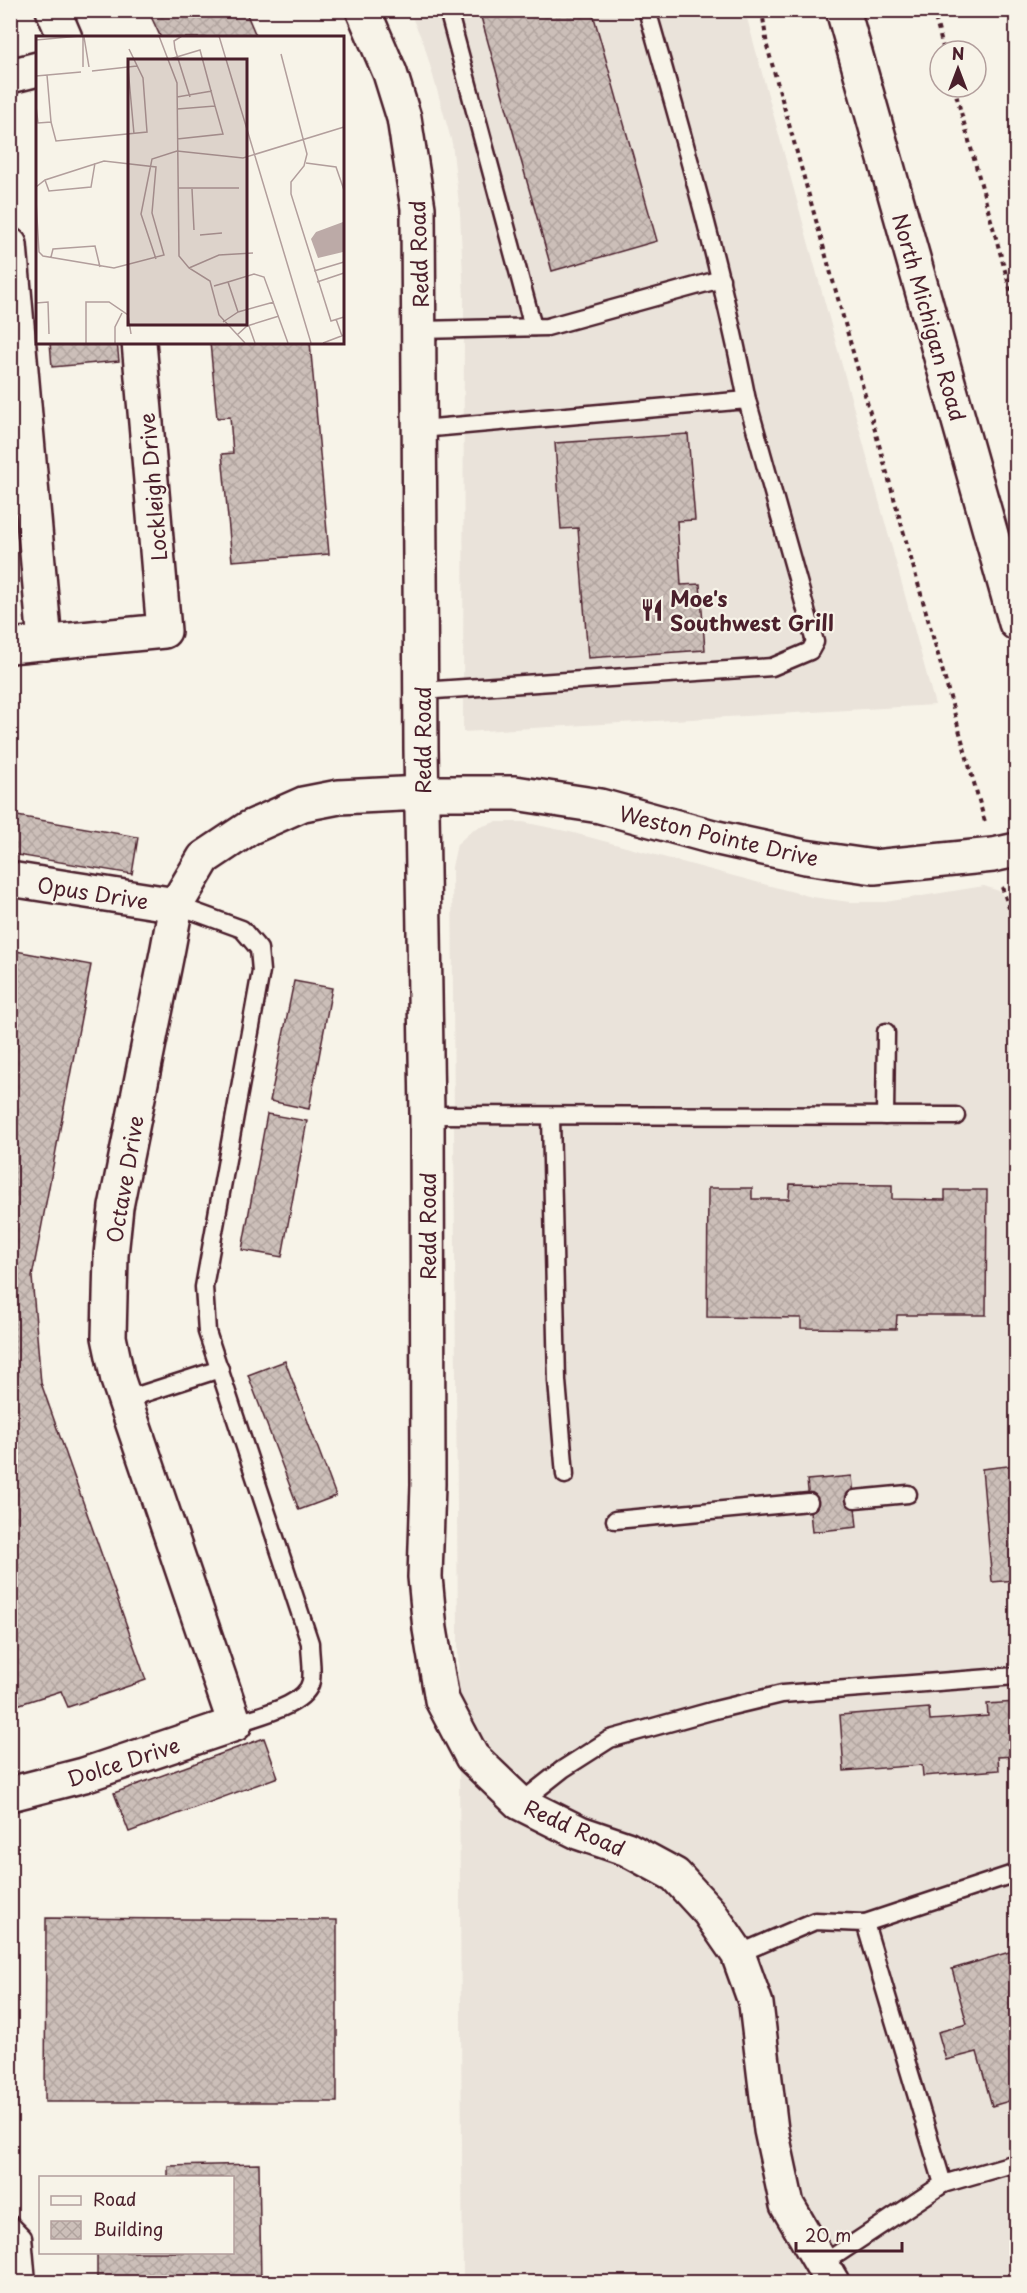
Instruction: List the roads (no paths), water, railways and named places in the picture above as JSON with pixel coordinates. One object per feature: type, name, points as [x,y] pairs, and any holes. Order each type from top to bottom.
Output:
[{"type":"street","points":[[52,10],[64,36]]},
{"type":"street","name":"Redd Road","points":[[363,10],[390,73],[404,118],[412,156],[418,208],[422,793],[427,1115],[428,1484],[425,1577],[430,1629],[442,1700],[472,1757],[520,1803],[580,1833],[627,1849],[675,1875],[709,1912],[738,1954],[756,2004],[771,2130],[787,2205],[827,2274]]},
{"type":"street","name":"North Michigan Road","points":[[843,10],[1017,623]]},
{"type":"street","points":[[10,76],[36,70]]},
{"type":"street","points":[[10,245],[45,643],[10,646]]},
{"type":"street","name":"Lockleigh Drive","points":[[45,643],[164,631],[139,344]]},
{"type":"street","name":"Weston Pointe Drive","points":[[422,793],[515,794],[600,806],[713,837],[805,857],[874,867],[993,855],[1017,850]]},
{"type":"street","name":"Octave Drive","points":[[235,1724],[124,1400],[109,1337],[114,1231],[176,906],[204,858],[249,828],[303,804],[339,797],[422,793]]},
{"type":"street","name":"Opus Drive","points":[[10,879],[176,906]]},
{"type":"street","name":"Dolce Drive","points":[[10,1794],[84,1775],[235,1724]]},
{"type":"lane","points":[[448,10],[533,327]]},
{"type":"lane","points":[[421,691],[772,667],[810,651],[815,642],[747,400],[721,279],[647,10]]},
{"type":"lane","points":[[420,330],[547,327],[721,279]]},
{"type":"lane","points":[[421,429],[747,400]]},
{"type":"lane","points":[[176,906],[242,929],[259,949],[261,971],[204,1287],[207,1332],[310,1643],[311,1681],[307,1694],[296,1702],[235,1724]]},
{"type":"lane","points":[[885,1116],[886,1032]]},
{"type":"lane","points":[[427,1115],[956,1116]]},
{"type":"lane","points":[[551,1117],[557,1381],[565,1475]]},
{"type":"lane","points":[[124,1400],[220,1370]]},
{"type":"lane","points":[[855,1499],[908,1494]]},
{"type":"lane","points":[[615,1520],[809,1502]]},
{"type":"lane","points":[[520,1803],[563,1769],[610,1738],[715,1710],[782,1694],[1017,1676]]},
{"type":"lane","points":[[738,1954],[815,1921],[864,1923],[1017,1873]]},
{"type":"lane","points":[[864,1923],[944,2184]]},
{"type":"lane","points":[[827,2274],[944,2184],[1017,2163]]},
{"type":"lane","points":[[10,2224],[23,2237],[27,2283]]},
{"type":"place","name":"Moe's Southwest Grill","points":[[652,610]]}]
